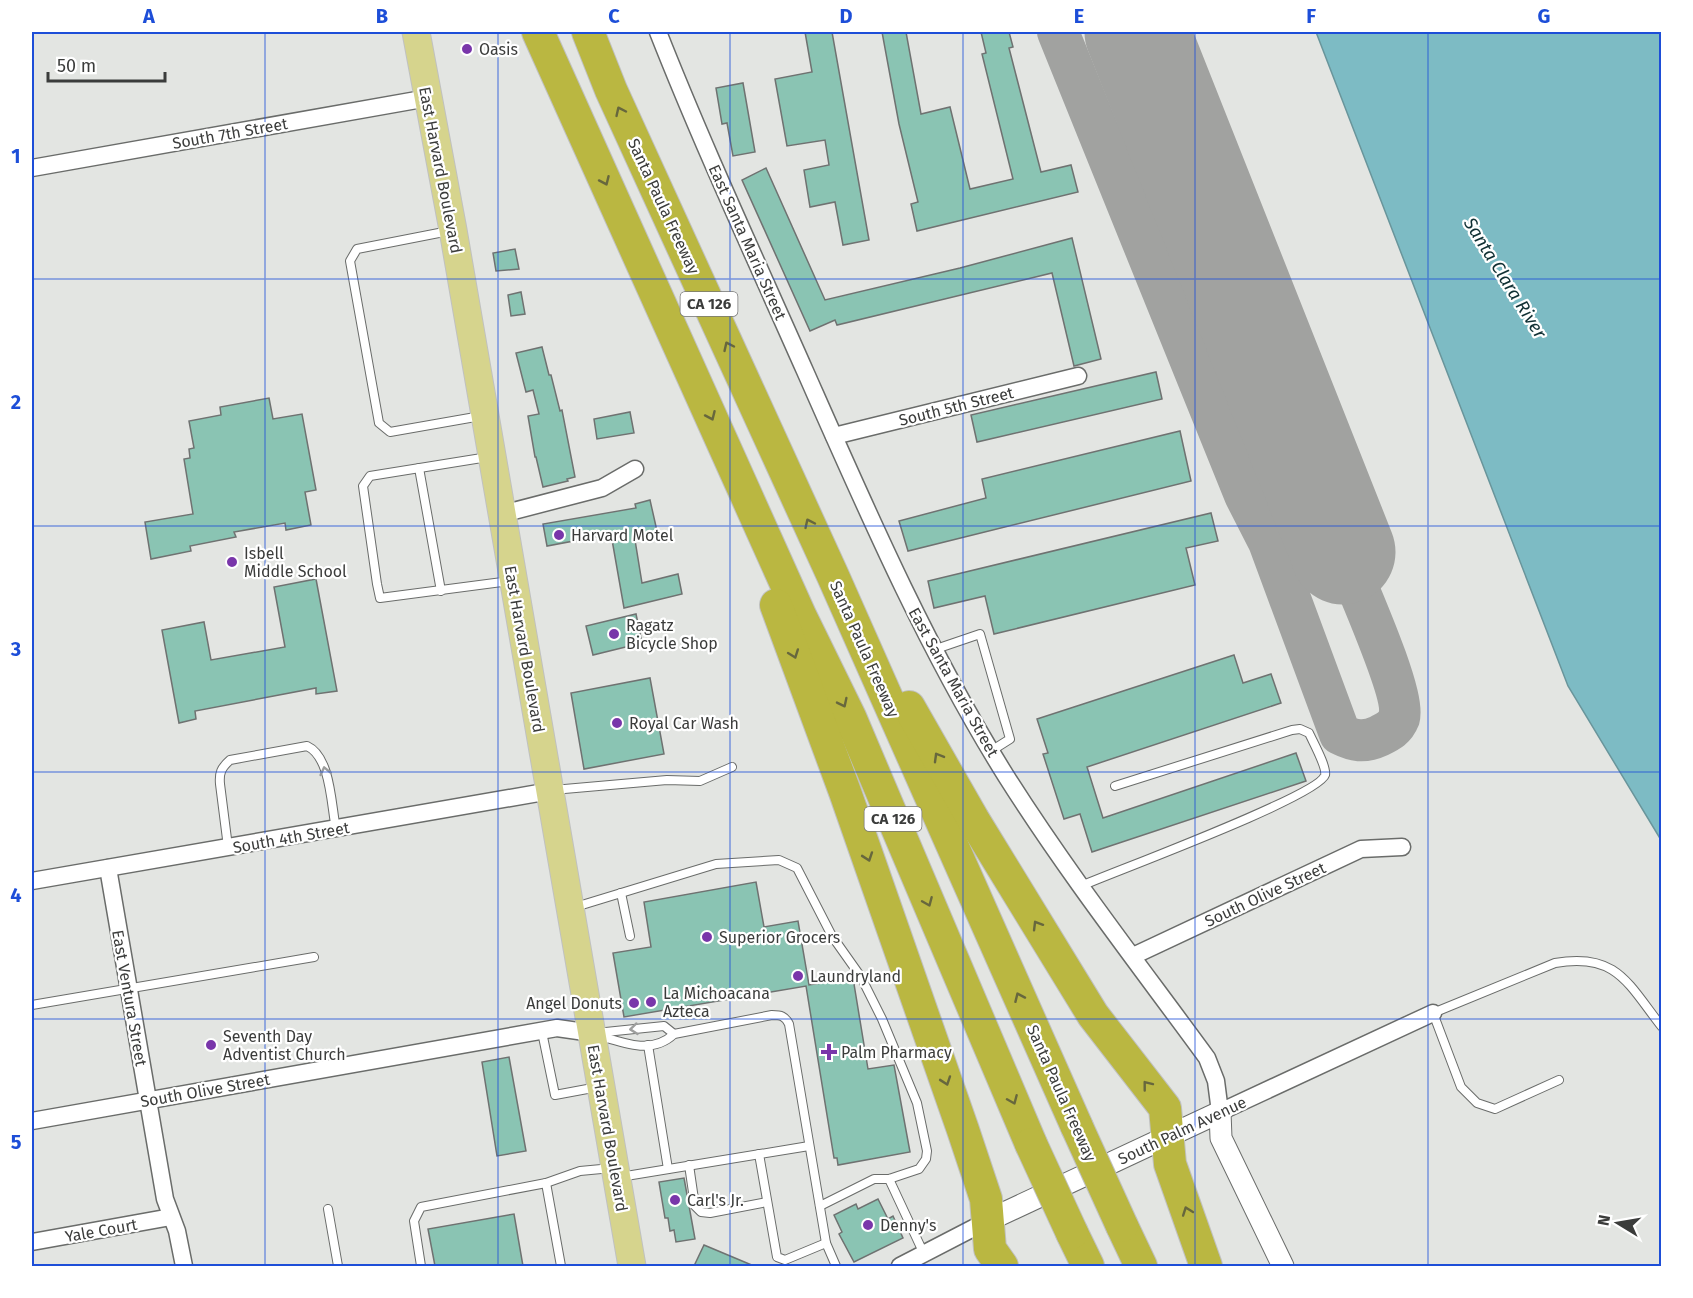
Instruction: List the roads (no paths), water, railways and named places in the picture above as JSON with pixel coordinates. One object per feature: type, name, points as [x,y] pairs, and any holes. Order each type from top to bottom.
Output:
[{"type":"highway","name":"CA 126","points":[[538,32],[800,615],[850,717],[1031,1144],[1088,1266]]},
{"type":"highway","name":"Santa Paula Freeway","points":[[588,32],[611,90],[833,576],[1141,1266]]},
{"type":"highway","points":[[747,498],[756,551],[845,792],[963,1130],[986,1199],[990,1249],[1002,1266]]},
{"type":"highway","points":[[833,576],[973,819],[1093,1015],[1165,1108],[1170,1164],[1206,1266]]},
{"type":"main road","name":"East Harvard Boulevard","points":[[416,32],[453,230],[632,1266]]},
{"type":"street","name":"East Santa Maria Street","points":[[658,32],[683,96],[834,436],[933,650],[991,751],[1064,864],[1208,1058],[1216,1081],[1221,1138],[1283,1266]]},
{"type":"street","name":"South 7th Street","points":[[32,168],[428,99]]},
{"type":"street","name":"South 5th Street","points":[[834,436],[1078,376]]},
{"type":"street","points":[[501,514],[602,488],[635,469]]},
{"type":"street","name":"South 4th Street","points":[[32,881],[550,791]]},
{"type":"street","name":"South Olive Street","points":[[1132,956],[1361,849],[1402,847]]},
{"type":"street","name":"East Ventura Street","points":[[108,868],[165,1199],[177,1230],[184,1266]]},
{"type":"street","name":"South Palm Avenue","points":[[900,1266],[987,1221],[1434,1013]]},
{"type":"street","name":"South Olive Street","points":[[32,1121],[557,1028],[592,1033]]},
{"type":"street","name":"Yale Court","points":[[32,1242],[171,1218]]},
{"type":"lane","points":[[453,230],[357,249],[350,261],[352,273],[379,423],[390,432],[485,415]]},
{"type":"lane","points":[[492,457],[370,476],[363,486],[377,584],[380,598],[514,580]]},
{"type":"lane","points":[[419,468],[441,591]]},
{"type":"lane","points":[[933,650],[980,634],[1010,739],[991,751]]},
{"type":"lane","points":[[1081,886],[1243,821],[1311,788],[1323,779],[1325,772],[1309,733],[1300,729],[1115,786]]},
{"type":"lane","points":[[228,848],[219,775],[222,767],[230,760],[307,746],[314,749],[324,764],[336,829]]},
{"type":"lane","points":[[550,791],[667,780],[700,781],[732,767]]},
{"type":"lane","points":[[570,909],[716,864],[779,860],[797,868],[832,936],[861,977],[882,1019],[917,1103],[927,1151],[926,1159],[919,1169],[889,1179],[874,1179],[820,1206]]},
{"type":"lane","points":[[621,893],[630,936]]},
{"type":"lane","points":[[32,1005],[314,957]]},
{"type":"lane","points":[[1559,1080],[1495,1109],[1477,1103],[1461,1087],[1434,1013],[1555,963],[1572,960],[1592,961],[1620,974],[1662,1027]]},
{"type":"lane","points":[[592,1033],[638,1047],[665,1042],[674,1034],[772,1015],[786,1018],[789,1024],[826,1243],[836,1266]]},
{"type":"lane","points":[[592,1033],[664,1026],[674,1034]]},
{"type":"lane","points":[[542,1032],[555,1095],[601,1087]]},
{"type":"lane","points":[[648,1045],[668,1169]]},
{"type":"lane","points":[[421,1266],[414,1221],[421,1207],[546,1183],[580,1171],[616,1172],[668,1169],[809,1146]]},
{"type":"lane","points":[[759,1154],[777,1257],[785,1260],[826,1243]]},
{"type":"lane","points":[[689,1165],[696,1206],[701,1212],[710,1213],[767,1202]]},
{"type":"lane","points":[[889,1179],[924,1254]]},
{"type":"lane","points":[[546,1183],[561,1266]]},
{"type":"lane","points":[[328,1209],[338,1266]]},
{"type":"water","name":"Santa Clara River","points":[[1316,32],[1661,32],[1661,840],[1568,686]]},
{"type":"place","name":"Oasis","points":[[467,49]]},
{"type":"place","name":"Harvard Motel","points":[[559,535]]},
{"type":"place","name":"Isbell Middle School","points":[[232,562]]},
{"type":"place","name":"Ragatz Bicycle Shop","points":[[614,634]]},
{"type":"place","name":"Royal Car Wash","points":[[617,723]]},
{"type":"place","name":"Superior Grocers","points":[[707,937]]},
{"type":"place","name":"Laundryland","points":[[798,976]]},
{"type":"place","name":"La Michoacana Azteca","points":[[651,1002]]},
{"type":"place","name":"Angel Donuts","points":[[634,1003]]},
{"type":"place","name":"Seventh Day Adventist Church","points":[[211,1045]]},
{"type":"place","name":"Palm Pharmacy","points":[[829,1052]]},
{"type":"place","name":"Carl's Jr.","points":[[675,1200]]},
{"type":"place","name":"Denny's","points":[[868,1225]]}]
